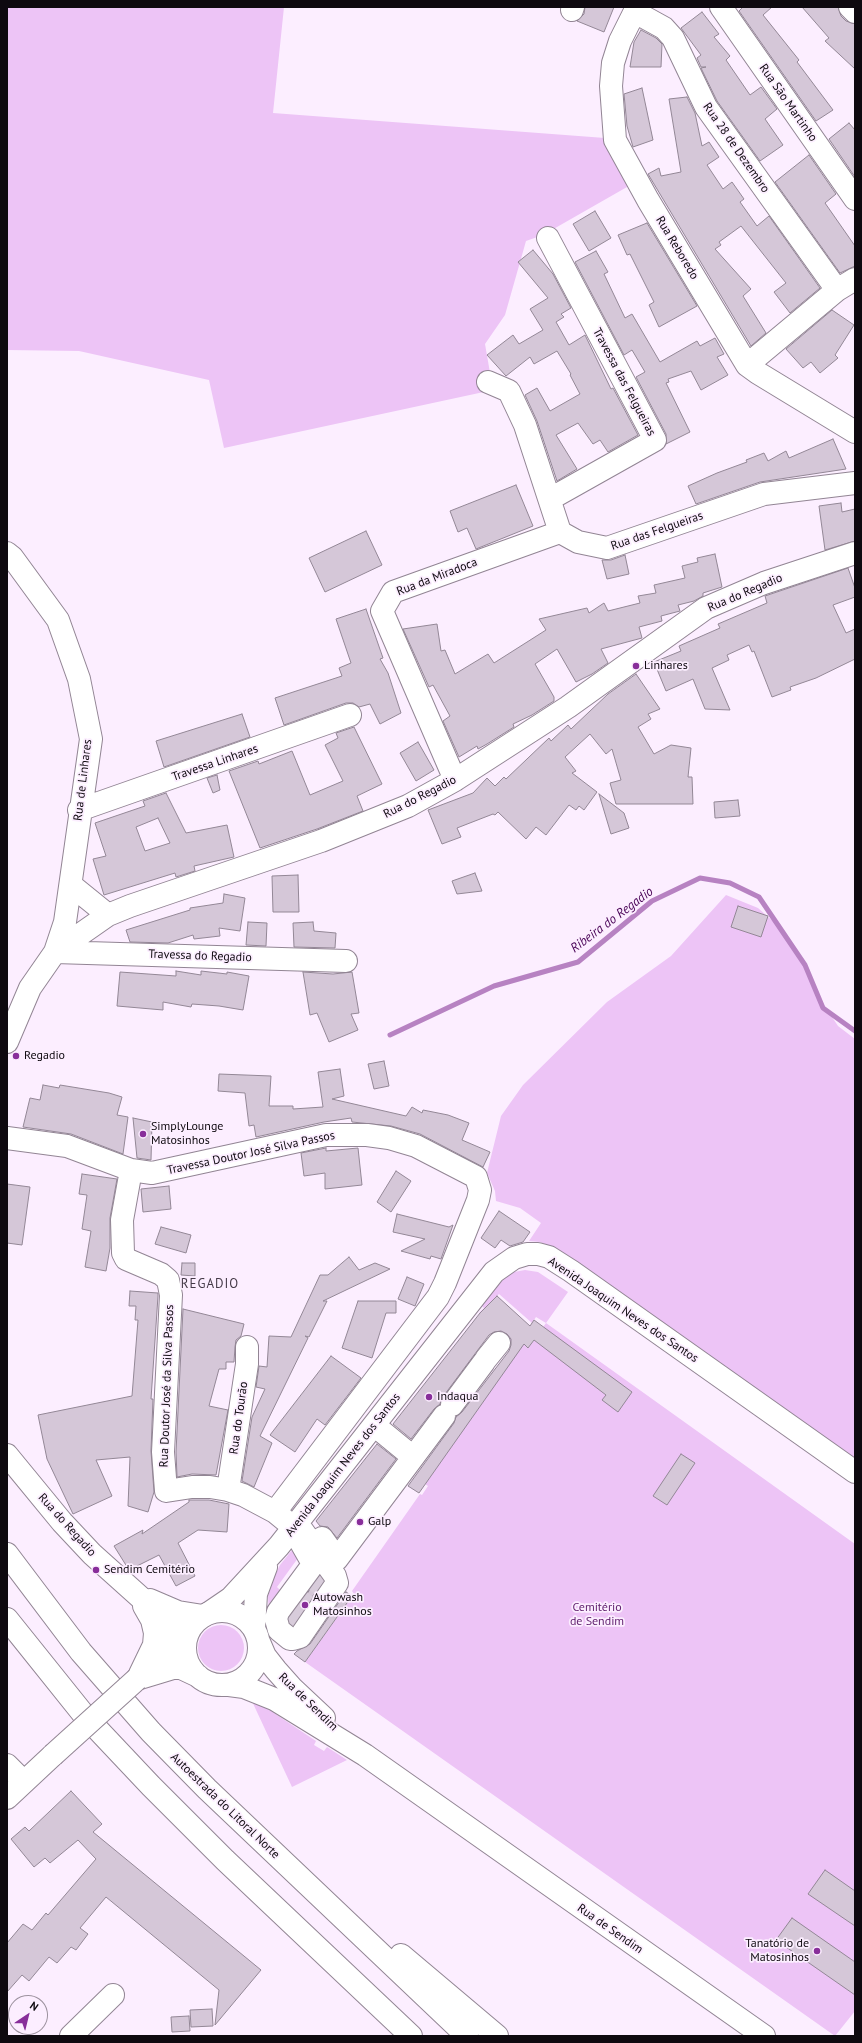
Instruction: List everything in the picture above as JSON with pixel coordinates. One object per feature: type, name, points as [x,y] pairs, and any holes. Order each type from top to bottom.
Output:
[{"type":"main road","name":"Rua São Martinho","points":[[721,7],[855,199]]},
{"type":"main road","points":[[850,7],[855,12]]},
{"type":"main road","name":"Rua 28 de Dezembro","points":[[636,10],[664,28],[673,38],[706,108],[846,285]]},
{"type":"main road","name":"Rua Reboredo","points":[[636,10],[620,41],[613,63],[611,86],[615,140],[648,200],[747,365],[855,432]]},
{"type":"main road","name":"Travessa das Felgueiras","points":[[548,238],[655,440],[550,499]]},
{"type":"main road","points":[[747,365],[846,285]]},
{"type":"main road","points":[[488,382],[508,391],[525,425],[560,532]]},
{"type":"main road","name":"Rua das Felgueiras","points":[[560,532],[578,542],[607,548],[764,494],[855,483]]},
{"type":"main road","name":"Rua da Miradoca","points":[[455,780],[382,611],[393,592],[560,532]]},
{"type":"main road","name":"Rua de Linhares","points":[[7,553],[12,557],[58,620],[79,679],[90,739],[79,810],[71,885],[65,922],[55,952]]},
{"type":"main road","name":"Rua do Regadio","points":[[7,1042],[30,988],[55,952],[108,915],[130,906],[321,841],[408,806],[455,780],[568,707],[706,608],[764,583],[855,553]]},
{"type":"main road","name":"Travessa Linhares","points":[[79,810],[350,715]]},
{"type":"main road","points":[[71,885],[108,915]]},
{"type":"main road","name":"Travessa do Regadio","points":[[55,952],[346,961]]},
{"type":"main road","name":"Travessa Doutor José Silva Passos","points":[[7,1138],[67,1146],[131,1170],[152,1173],[326,1135],[367,1135],[389,1138],[416,1146],[462,1168],[476,1177],[479,1184],[478,1200],[438,1297],[275,1512]]},
{"type":"main road","name":"Rua Doutor José da Silva Passos","points":[[131,1170],[122,1220],[123,1252],[126,1258],[161,1274],[168,1280],[171,1295],[163,1452],[166,1491],[192,1487],[228,1490],[243,1495],[275,1512],[293,1529]]},
{"type":"main road","name":"Avenida Joaquim Neves dos Santos","points":[[256,1635],[254,1604],[259,1582],[268,1562],[494,1272],[514,1258],[527,1254],[538,1254],[549,1257],[571,1271],[855,1472]]},
{"type":"main road","name":"Rua do Tourão","points":[[228,1490],[247,1364],[247,1346]]},
{"type":"main road","points":[[293,1529],[310,1522],[337,1559],[490,1355]]},
{"type":"main road","points":[[374,1425],[414,1456]]},
{"type":"main road","name":"Rua do Regadio","points":[[7,1455],[62,1522],[92,1554],[131,1589],[182,1642]]},
{"type":"main road","points":[[293,1529],[335,1576],[337,1583],[306,1603],[312,1566],[310,1557],[293,1529]]},
{"type":"main road","name":"Avenida Joaquim Neves dos Santos","points":[[203,1617],[231,1598],[293,1529]]},
{"type":"main road","name":"Autoestrada do Litoral Norte","points":[[7,1554],[57,1622],[121,1700],[172,1754],[467,2036]]},
{"type":"main road","name":"Rua do Regadio","points":[[131,1589],[170,1609],[203,1617]]},
{"type":"main road","name":"Rua do Regadio","points":[[131,1589],[152,1620],[155,1633],[154,1645],[137,1679]]},
{"type":"main road","points":[[7,1798],[15,1785],[53,1755],[137,1679],[182,1642],[203,1617],[229,1612],[247,1621],[256,1635],[259,1654],[252,1669],[243,1679],[229,1685],[218,1685],[208,1682],[181,1668],[172,1668],[137,1679]]},
{"type":"main road","points":[[7,1619],[80,1709],[151,1786],[411,2036]]},
{"type":"main road","name":"Rua de Sendim","points":[[256,1635],[265,1656],[292,1688],[365,1755]]},
{"type":"main road","points":[[182,1642],[188,1663],[198,1676]]},
{"type":"main road","name":"Rua de Sendim","points":[[229,1685],[244,1687],[274,1699],[365,1755],[764,2036]]},
{"type":"main road","points":[[7,1765],[15,1785]]},
{"type":"main road","points":[[242,1822],[497,2036]]},
{"type":"main road","points":[[71,2036],[113,1994]]},
{"type":"green space","points":[[7,7],[284,7],[273,113],[605,138],[634,183],[543,235],[526,241],[505,315],[485,344],[493,390],[224,448],[209,380],[79,351],[7,350]]},
{"type":"green space","points":[[726,895],[758,908],[782,929],[798,954],[818,996],[838,1026],[855,1039],[855,1459],[552,1247],[540,1242],[529,1241],[541,1223],[520,1208],[496,1201],[495,1191],[487,1173],[501,1116],[523,1085],[607,1002],[671,956]]},
{"type":"green space","name":"Cemitério de Sendim","points":[[525,1270],[538,1272],[568,1292],[546,1323],[855,1544],[855,2011],[835,2036],[305,1662],[354,1594],[352,1591],[420,1494],[422,1495],[428,1486],[425,1484],[519,1349],[479,1313],[484,1308],[481,1305],[504,1278],[514,1272]],"holes":[[[499,1294],[532,1323],[536,1317],[546,1323],[528,1348],[485,1309]]]},
{"type":"green space","points":[[296,1545],[298,1558],[277,1587],[281,1591],[269,1615],[268,1596],[271,1583],[280,1565]]},
{"type":"green space","points":[[226,1625],[230,1626],[240,1635],[243,1639],[243,1657],[234,1667],[226,1671],[216,1671],[208,1667],[199,1657],[198,1643],[202,1635],[212,1626]]},
{"type":"green space","points":[[250,1697],[316,1741],[314,1745],[324,1751],[327,1747],[347,1760],[292,1787]]},
{"type":"building","points":[[585,7],[614,7],[604,32],[577,21],[584,14]]},
{"type":"building","points":[[743,7],[772,7],[763,15],[799,60],[797,62],[833,110],[816,121],[739,11]]},
{"type":"building","points":[[802,7],[838,7],[841,16],[846,21],[855,24],[855,69],[825,41],[829,38]]},
{"type":"building","points":[[702,12],[719,34],[714,37],[730,56],[726,60],[750,95],[761,87],[777,109],[765,119],[783,145],[760,161],[717,101],[701,68],[706,67],[701,67],[697,58],[701,55],[681,28]]},
{"type":"building","points":[[641,30],[656,38],[662,44],[661,67],[630,67],[634,42]]},
{"type":"building","points":[[642,88],[653,140],[633,147],[627,126],[624,94]]},
{"type":"building","points":[[687,97],[695,113],[702,146],[709,142],[719,157],[707,165],[723,189],[732,182],[744,199],[740,202],[757,226],[769,216],[820,288],[790,313],[774,292],[786,283],[741,226],[719,242],[721,245],[715,249],[751,289],[743,296],[766,333],[751,346],[648,174],[659,168],[661,176],[681,172],[669,99]]},
{"type":"building","points":[[849,123],[855,130],[855,177],[829,139]]},
{"type":"building","points":[[809,155],[836,194],[825,203],[855,246],[855,266],[840,273],[775,182]]},
{"type":"building","points":[[595,211],[611,238],[589,251],[573,224]]},
{"type":"building","points":[[647,223],[697,306],[659,327],[649,305],[654,302],[630,254],[627,255],[618,235]]},
{"type":"building","points":[[533,250],[553,274],[571,308],[561,314],[564,317],[556,322],[569,345],[585,335],[611,389],[613,388],[638,435],[608,452],[600,440],[593,444],[578,423],[556,435],[577,469],[557,481],[537,421],[525,395],[537,388],[550,411],[580,394],[570,375],[571,374],[557,351],[534,364],[530,357],[506,376],[487,355],[513,335],[519,344],[543,330],[530,309],[548,298],[518,262]]},
{"type":"building","points":[[596,251],[608,272],[604,274],[625,318],[632,314],[660,362],[697,341],[700,346],[715,338],[724,354],[717,357],[728,375],[701,390],[691,371],[668,379],[669,382],[666,383],[690,432],[666,444],[666,434],[636,377],[645,372],[632,350],[624,355],[575,262]]},
{"type":"building","points":[[832,310],[854,325],[835,355],[838,358],[820,373],[811,362],[803,368],[786,349]]},
{"type":"building","points":[[833,439],[846,469],[760,482],[696,504],[688,486],[747,462],[746,460],[764,453],[768,461],[786,451],[789,458]]},
{"type":"building","points":[[516,485],[533,526],[476,549],[467,528],[458,532],[450,511]]},
{"type":"building","points":[[841,503],[842,512],[855,509],[855,541],[825,550],[819,506]]},
{"type":"building","points":[[366,531],[382,565],[325,592],[309,558]]},
{"type":"building","points":[[715,554],[722,587],[703,593],[703,596],[694,601],[678,605],[680,611],[661,616],[662,621],[639,627],[642,638],[601,649],[608,663],[592,674],[576,682],[557,649],[535,664],[554,697],[554,701],[532,715],[513,724],[514,727],[487,744],[478,749],[477,746],[459,757],[443,721],[450,716],[433,685],[429,687],[403,629],[437,624],[441,651],[445,650],[455,674],[488,654],[494,663],[546,630],[539,619],[587,608],[589,613],[604,603],[608,611],[640,603],[638,596],[656,593],[654,585],[685,578],[682,566],[698,562],[697,558]]},
{"type":"building","points":[[625,555],[629,574],[607,579],[602,560],[611,560]]},
{"type":"building","points":[[848,568],[855,588],[855,597],[833,605],[846,633],[855,629],[855,659],[816,678],[790,687],[791,690],[772,697],[754,651],[752,652],[749,645],[727,655],[729,660],[712,668],[730,710],[705,709],[693,679],[666,691],[654,662],[681,651],[679,646],[720,628],[718,624],[767,603],[765,596]]},
{"type":"building","points":[[366,609],[383,658],[380,659],[388,673],[401,713],[380,724],[370,704],[359,707],[353,703],[346,703],[284,725],[275,698],[342,676],[339,668],[351,663],[336,619]]},
{"type":"building","points":[[636,674],[660,709],[648,714],[651,719],[638,727],[654,754],[671,745],[691,748],[688,777],[692,777],[693,804],[616,804],[610,783],[621,780],[612,749],[606,754],[590,734],[565,757],[576,771],[572,773],[597,792],[584,810],[579,806],[576,810],[569,805],[546,835],[536,827],[526,839],[498,812],[495,815],[493,814],[457,828],[461,837],[442,844],[428,810],[473,793],[487,778],[495,786],[504,777],[506,779],[549,738],[551,741],[568,725],[571,729],[608,694]]},
{"type":"building","points":[[242,714],[250,737],[164,767],[156,741]]},
{"type":"building","points":[[354,727],[382,784],[357,796],[363,811],[317,829],[260,848],[229,771],[258,761],[259,764],[292,751],[310,795],[343,781],[325,745],[338,738],[336,733]]},
{"type":"building","points":[[418,742],[434,770],[416,781],[400,753]]},
{"type":"building","points":[[217,775],[220,790],[213,793],[207,778]]},
{"type":"building","points":[[166,793],[186,833],[227,825],[234,857],[194,866],[195,871],[176,877],[175,873],[104,895],[93,859],[106,856],[95,823],[145,806],[143,801]],"holes":[[[158,818],[170,843],[145,851],[136,827]]]},
{"type":"building","points":[[599,794],[624,813],[629,828],[611,834]]},
{"type":"building","points":[[738,800],[740,816],[715,818],[714,802]]},
{"type":"building","points":[[475,873],[482,891],[457,894],[452,881]]},
{"type":"building","points":[[298,875],[299,912],[273,912],[272,876]]},
{"type":"building","points":[[224,894],[245,898],[240,931],[219,928],[220,936],[194,939],[193,935],[168,943],[130,942],[126,930],[190,910],[190,908],[223,903]]},
{"type":"building","points":[[738,906],[768,916],[761,937],[731,927]]},
{"type":"building","points":[[248,922],[267,923],[266,946],[246,945]]},
{"type":"building","points":[[313,922],[314,931],[336,933],[335,948],[294,947],[293,923]]},
{"type":"building","points":[[176,971],[201,975],[201,971],[227,974],[227,972],[249,976],[243,1010],[192,1004],[191,1007],[163,1002],[163,1010],[117,1006],[120,972],[176,976]]},
{"type":"building","points":[[303,972],[333,974],[352,972],[359,1013],[351,1014],[358,1030],[329,1042],[317,1013],[310,1015]]},
{"type":"building","points":[[384,1061],[389,1086],[374,1089],[368,1064]]},
{"type":"building","points":[[340,1069],[344,1096],[332,1099],[406,1116],[412,1107],[422,1113],[423,1110],[448,1115],[469,1123],[462,1140],[490,1152],[483,1167],[420,1134],[391,1126],[352,1122],[351,1118],[324,1122],[256,1137],[254,1125],[249,1126],[245,1093],[218,1091],[219,1074],[271,1076],[269,1106],[293,1106],[293,1109],[323,1107],[318,1072]]},
{"type":"building","points":[[43,1085],[59,1088],[60,1085],[109,1093],[122,1097],[117,1115],[128,1117],[123,1154],[71,1134],[23,1127],[30,1098],[40,1100]]},
{"type":"building","name":"SimplyLounge Matosinhos","points":[[133,1118],[152,1122],[151,1160],[137,1158]]},
{"type":"building","points":[[326,1148],[326,1151],[358,1148],[362,1185],[325,1189],[325,1173],[304,1176],[301,1153]]},
{"type":"building","points":[[396,1171],[411,1181],[391,1212],[377,1202]]},
{"type":"building","points":[[82,1174],[117,1179],[110,1218],[110,1248],[106,1271],[85,1267],[91,1231],[82,1229],[87,1195],[79,1194]]},
{"type":"building","points":[[7,1184],[30,1187],[22,1245],[7,1243]]},
{"type":"building","points":[[169,1186],[171,1209],[143,1212],[141,1189]]},
{"type":"building","points":[[499,1211],[530,1232],[523,1242],[510,1246],[501,1240],[495,1248],[481,1238]]},
{"type":"building","points":[[397,1214],[449,1227],[453,1225],[441,1259],[431,1256],[430,1259],[401,1251],[425,1239],[393,1232]]},
{"type":"building","points":[[161,1227],[191,1235],[186,1253],[155,1244]]},
{"type":"building","points":[[349,1257],[359,1270],[375,1263],[390,1269],[323,1301],[327,1301],[309,1337],[305,1336],[308,1338],[260,1436],[272,1443],[254,1487],[242,1481],[252,1417],[265,1389],[256,1387],[259,1366],[267,1367],[269,1336],[291,1337],[320,1275],[328,1275]]},
{"type":"building","points":[[182,1263],[195,1263],[195,1276],[181,1275]]},
{"type":"building","points":[[407,1277],[424,1284],[415,1306],[398,1299]]},
{"type":"building","points":[[130,1291],[158,1293],[151,1399],[153,1399],[151,1451],[154,1492],[148,1512],[128,1506],[130,1457],[96,1460],[112,1496],[73,1514],[47,1459],[38,1415],[132,1396],[138,1320],[135,1320],[136,1306],[129,1306]]},
{"type":"building","points":[[497,1296],[530,1326],[534,1320],[632,1392],[618,1412],[602,1400],[606,1395],[534,1340],[528,1348],[524,1344],[419,1493],[408,1486],[454,1423],[456,1417],[462,1412],[509,1351],[511,1339],[507,1334],[501,1331],[494,1332],[489,1335],[442,1398],[440,1404],[434,1409],[411,1439],[393,1424],[480,1313]]},
{"type":"building","points":[[358,1301],[396,1301],[396,1313],[386,1313],[372,1358],[342,1348]]},
{"type":"building","points":[[183,1309],[244,1324],[241,1336],[236,1340],[234,1362],[226,1362],[226,1369],[219,1369],[209,1406],[228,1410],[216,1475],[192,1474],[177,1477],[176,1452]]},
{"type":"building","points":[[331,1356],[361,1378],[325,1425],[317,1419],[295,1452],[270,1435]]},
{"type":"building","points":[[377,1444],[396,1459],[337,1538],[328,1527],[320,1526],[316,1521]]},
{"type":"building","points":[[681,1454],[695,1463],[667,1505],[653,1496]]},
{"type":"building","points":[[189,1500],[209,1500],[229,1504],[227,1532],[198,1530],[178,1543],[195,1576],[176,1586],[159,1555],[129,1570],[114,1546],[143,1530],[142,1534],[189,1502]]},
{"type":"building","points":[[320,1576],[323,1581],[293,1625],[290,1623],[289,1618]]},
{"type":"building","points":[[346,1592],[352,1596],[305,1662],[294,1654],[310,1644]]},
{"type":"building","points":[[71,1791],[102,1824],[93,1832],[261,1970],[215,2025],[219,1990],[106,1897],[80,1928],[88,1934],[76,1950],[71,1947],[57,1963],[49,1957],[29,1981],[22,1975],[7,1992],[7,1943],[23,1924],[32,1930],[46,1913],[48,1915],[96,1859],[78,1840],[50,1863],[45,1858],[34,1867],[11,1839],[25,1827],[29,1831]]},
{"type":"building","name":"Tanatório de Matosinhos","points":[[825,1870],[855,1891],[855,1926],[808,1894]]},
{"type":"building","name":"Tanatório de Matosinhos","points":[[792,1918],[855,1962],[855,1995],[776,1940]]},
{"type":"building","points":[[212,2009],[213,2026],[191,2027],[190,2010]]},
{"type":"building","points":[[189,2016],[190,2031],[172,2032],[171,2017]]},
{"type":"waterway","name":"Ribeira do Regadio","points":[[390,1035],[494,986],[578,962],[652,901],[700,878],[730,883],[759,897],[805,965],[823,1008],[855,1031]]},
{"type":"tunnel","points":[[314,1580],[326,1588]]},
{"type":"tunnel","points":[[300,1601],[311,1609]]},
{"type":"tunnel","points":[[287,1619],[299,1627]]},
{"type":"place","name":"Linhares","points":[[636,666]]},
{"type":"place","name":"Regadio","points":[[16,1056]]},
{"type":"place","name":"SimplyLounge Matosinhos","points":[[143,1134]]},
{"type":"place","name":"Indaqua","points":[[429,1397]]},
{"type":"place","name":"Galp","points":[[360,1522]]},
{"type":"place","name":"Sendim Cemitério","points":[[96,1570]]},
{"type":"place","name":"Autowash Matosinhos","points":[[305,1605]]},
{"type":"place","name":"Tanatório de Matosinhos","points":[[817,1951]]},
{"type":"district","name":"REGADIO","points":[[210,1284]]}]
